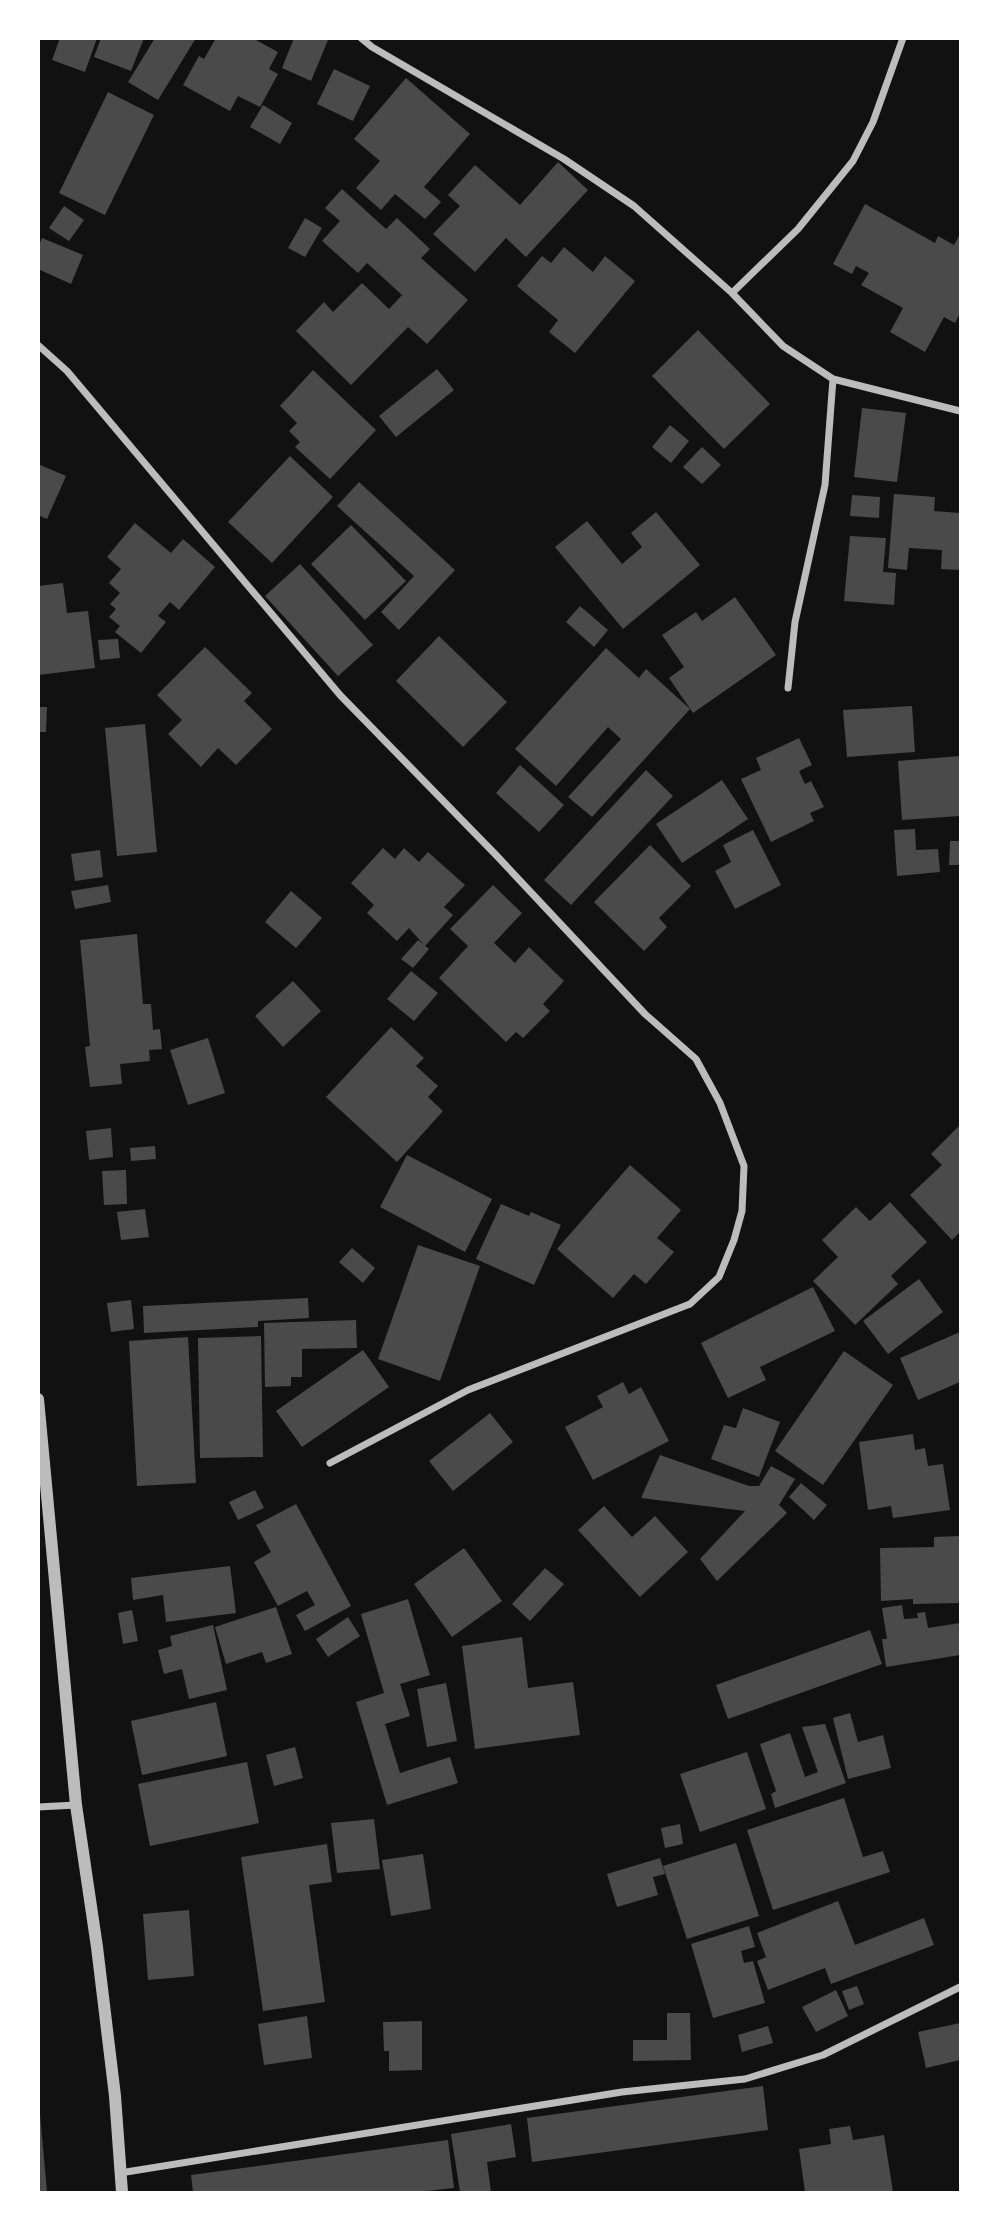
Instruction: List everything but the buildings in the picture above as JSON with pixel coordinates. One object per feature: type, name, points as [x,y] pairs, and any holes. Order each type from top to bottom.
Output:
[{"type":"street","points":[[361,38],[564,159],[634,206],[732,293],[783,346],[833,379],[961,411]]},
{"type":"street","points":[[732,293],[798,229],[853,161],[873,122],[903,38]]},
{"type":"street","points":[[38,345],[67,371],[340,695],[496,855],[645,1014],[696,1059],[720,1103],[744,1166],[743,1211],[734,1240],[719,1277],[690,1304],[468,1390],[330,1463]]},
{"type":"street","points":[[788,688],[795,622],[825,485],[833,379]]},
{"type":"street","points":[[38,1399],[76,1805],[97,1947],[113,2082],[122,2193]]},
{"type":"street","points":[[38,1807],[76,1805]]},
{"type":"street","points":[[120,2173],[622,2092],[745,2079],[823,2055],[961,1987]]}]
